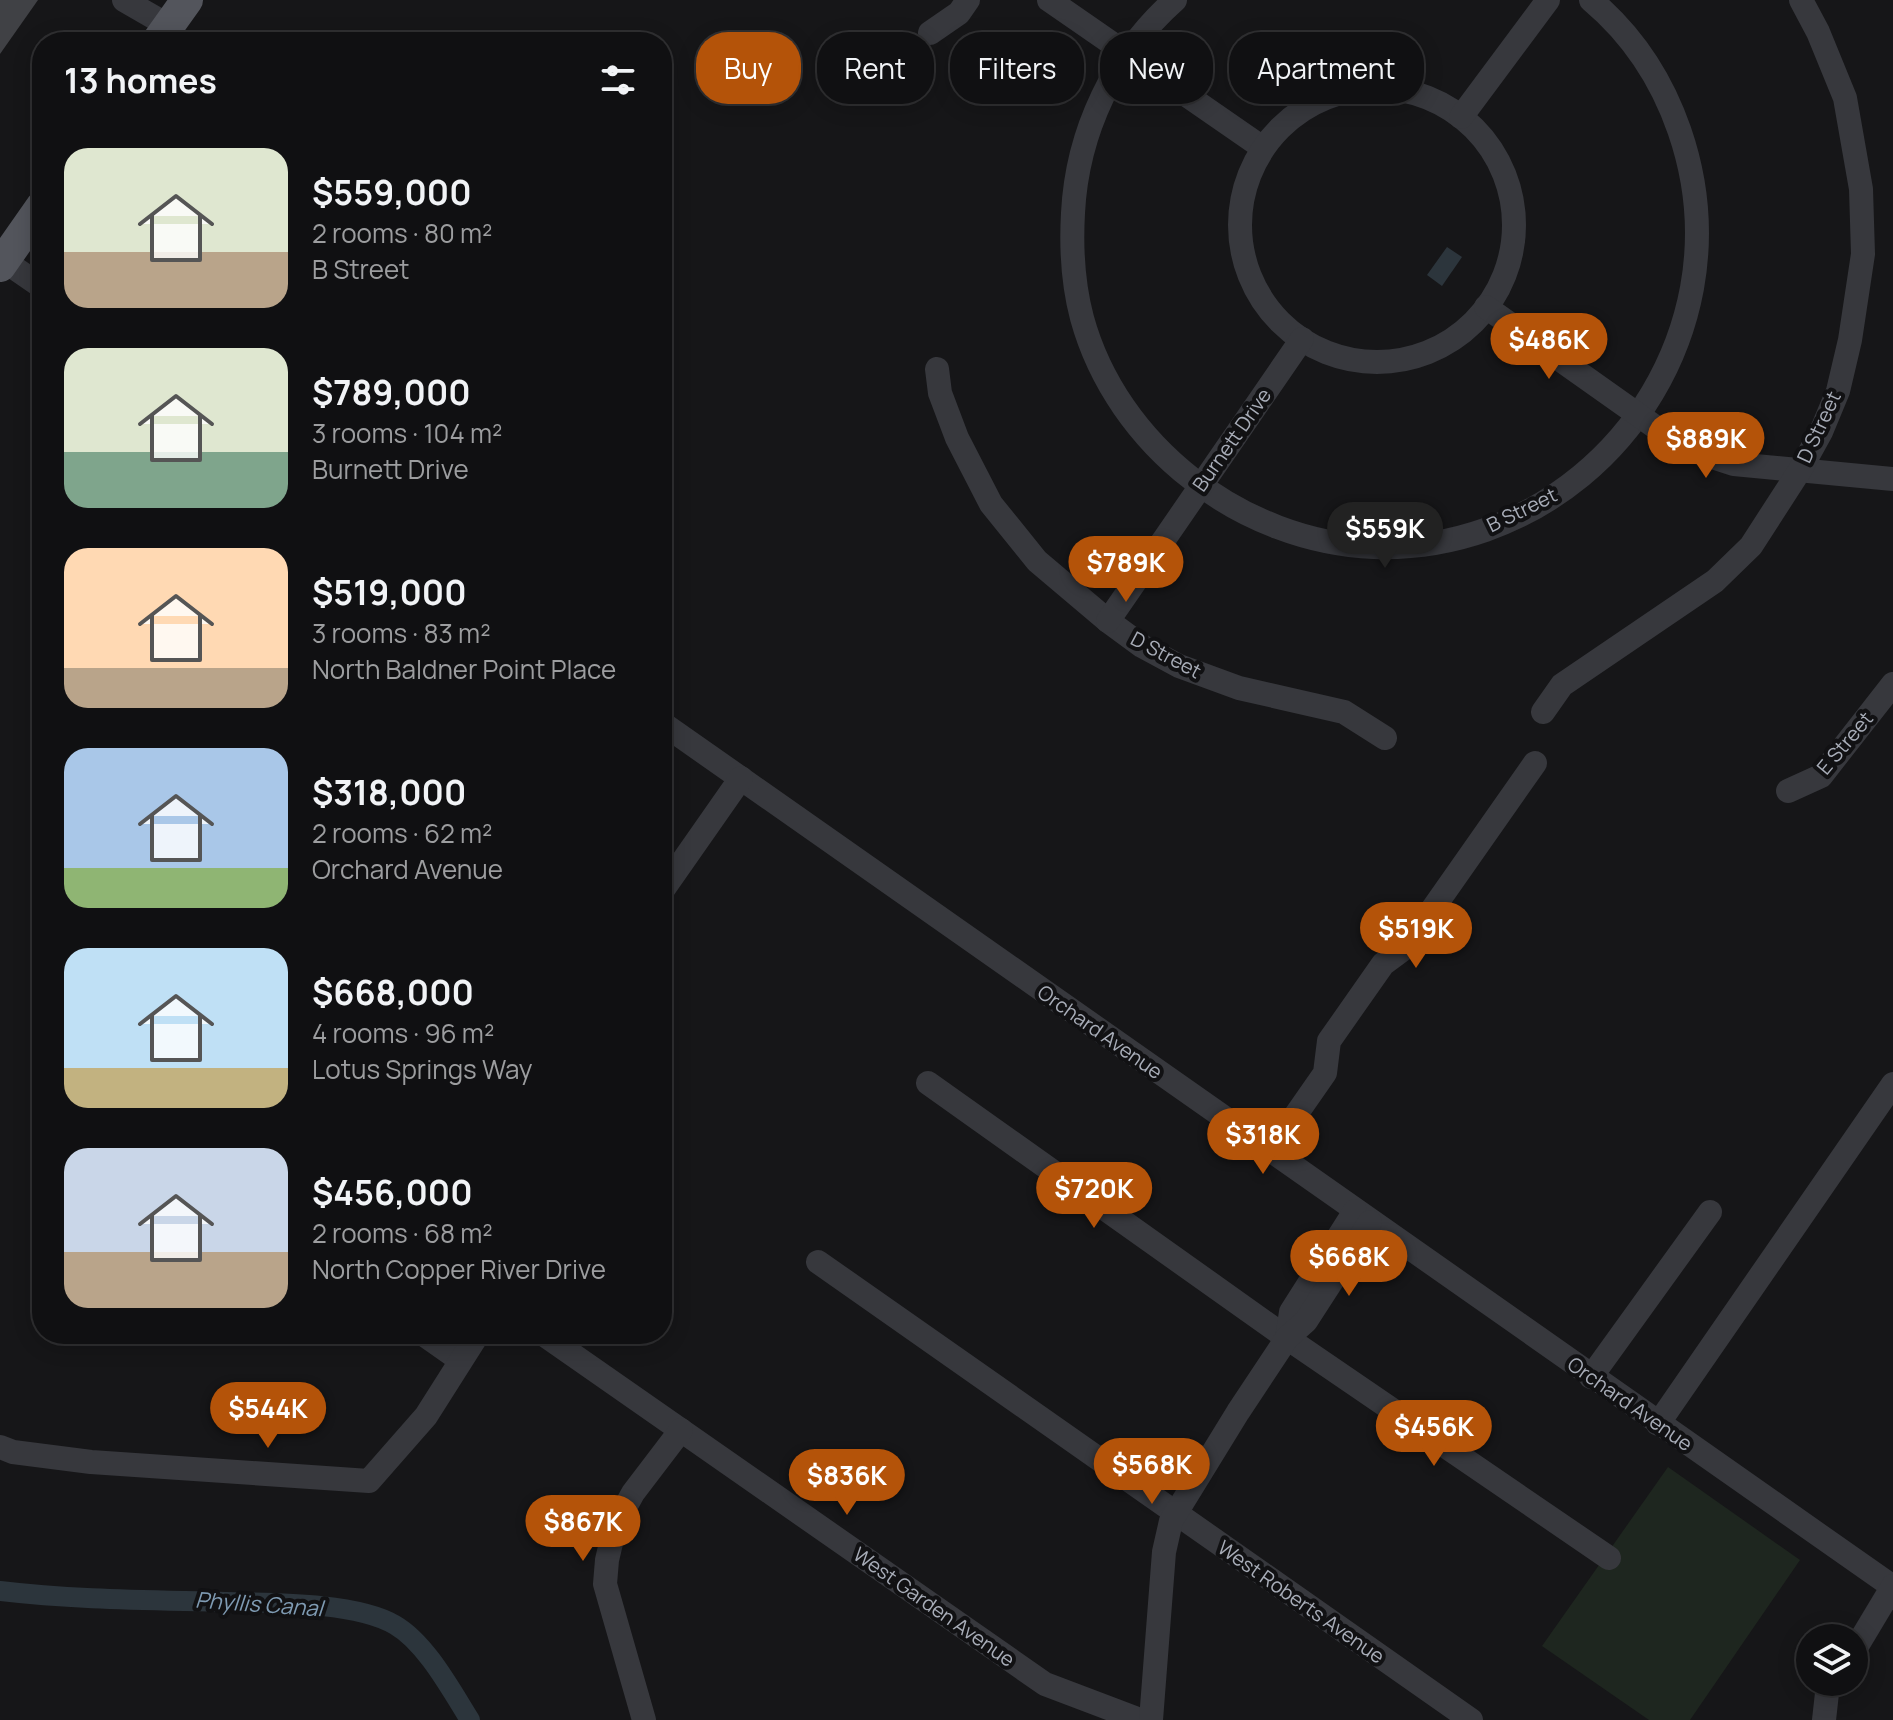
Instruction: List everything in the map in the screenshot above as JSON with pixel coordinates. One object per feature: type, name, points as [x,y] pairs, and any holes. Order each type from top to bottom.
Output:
[{"type":"main road","points":[[1,262],[32,220]]},
{"type":"street","points":[[124,0],[171,23]]},
{"type":"street","points":[[931,32],[959,13],[968,0]]},
{"type":"street","points":[[1049,0],[1100,36]]},
{"type":"street","name":"B Street","points":[[1144,32],[1175,0]]},
{"type":"street","points":[[1461,117],[1548,0]]},
{"type":"street","name":"B Street","points":[[1100,102],[1093,115],[1074,182],[1073,265],[1083,319],[1109,383],[1149,440],[1201,487],[1254,518],[1313,538],[1374,547],[1435,543],[1495,527],[1551,500],[1599,462],[1640,416],[1668,368],[1687,317],[1697,263],[1697,208],[1688,154],[1669,103],[1642,55],[1607,13],[1591,0]]},
{"type":"street","name":"D Street","points":[[1543,712],[1562,685],[1715,581],[1751,546],[1800,470],[1821,432],[1838,391],[1850,340],[1863,254],[1861,189],[1845,98],[1818,32],[1801,0]]},
{"type":"street","points":[[1389,88],[1409,91],[1445,106],[1461,117],[1476,130],[1493,154],[1506,180],[1511,199],[1513,238],[1510,257],[1504,276],[1486,307],[1456,336],[1421,354],[1373,361],[1344,358],[1302,339],[1277,319],[1255,287],[1242,250],[1240,211],[1249,173],[1263,148],[1282,125],[1314,103],[1351,90],[1389,88]]},
{"type":"street","points":[[1199,104],[1263,148]]},
{"type":"street","points":[[1,262],[32,281]]},
{"type":"street","points":[[1486,307],[1685,448],[1734,464],[1893,479]]},
{"type":"street","name":"Burnett Drive","points":[[1108,621],[1302,339]]},
{"type":"street","name":"D Street","points":[[937,369],[940,393],[957,438],[991,504],[1037,561],[1108,621],[1142,646],[1179,666],[1239,688],[1344,712],[1385,738]]},
{"type":"street","name":"E Street","points":[[1788,791],[1821,776],[1893,684]]},
{"type":"street","name":"Orchard Avenue","points":[[672,730],[1893,1587]]},
{"type":"street","points":[[1270,1152],[1325,1073],[1329,1041],[1383,964],[1406,947],[1535,763]]},
{"type":"street","points":[[672,877],[741,778]]},
{"type":"street","points":[[928,1083],[1287,1338],[1609,1558]]},
{"type":"street","points":[[1658,1424],[1893,1084]]},
{"type":"street","points":[[1591,1377],[1710,1212]]},
{"type":"street","points":[[1151,1720],[1164,1552],[1171,1521],[1287,1338],[1306,1321],[1362,1217]]},
{"type":"street","name":"West Roberts Avenue","points":[[818,1262],[1471,1720]]},
{"type":"street","points":[[437,1344],[460,1360]]},
{"type":"street","points":[[0,1447],[13,1452],[91,1462],[369,1481],[426,1416],[471,1344]]},
{"type":"street","name":"West Garden Avenue","points":[[557,1344],[1045,1684],[1140,1720]]},
{"type":"street","points":[[644,1720],[605,1584],[607,1560],[615,1526],[633,1493],[681,1430]]},
{"type":"street","points":[[1868,1628],[1893,1587]]},
{"type":"street","points":[[1824,1720],[1827,1696]]},
{"type":"shaded area","points":[[1447,247],[1462,257],[1442,286],[1427,275]]},
{"type":"shaded area","points":[[1668,1467],[1800,1560],[1690,1720],[1649,1720],[1542,1646]]},
{"type":"building","points":[[0,0],[38,0],[0,54]]},
{"type":"waterway","name":"Phyllis Canal","points":[[0,1591],[85,1598],[289,1604],[337,1608],[378,1617],[395,1625],[417,1643],[470,1720]]}]
